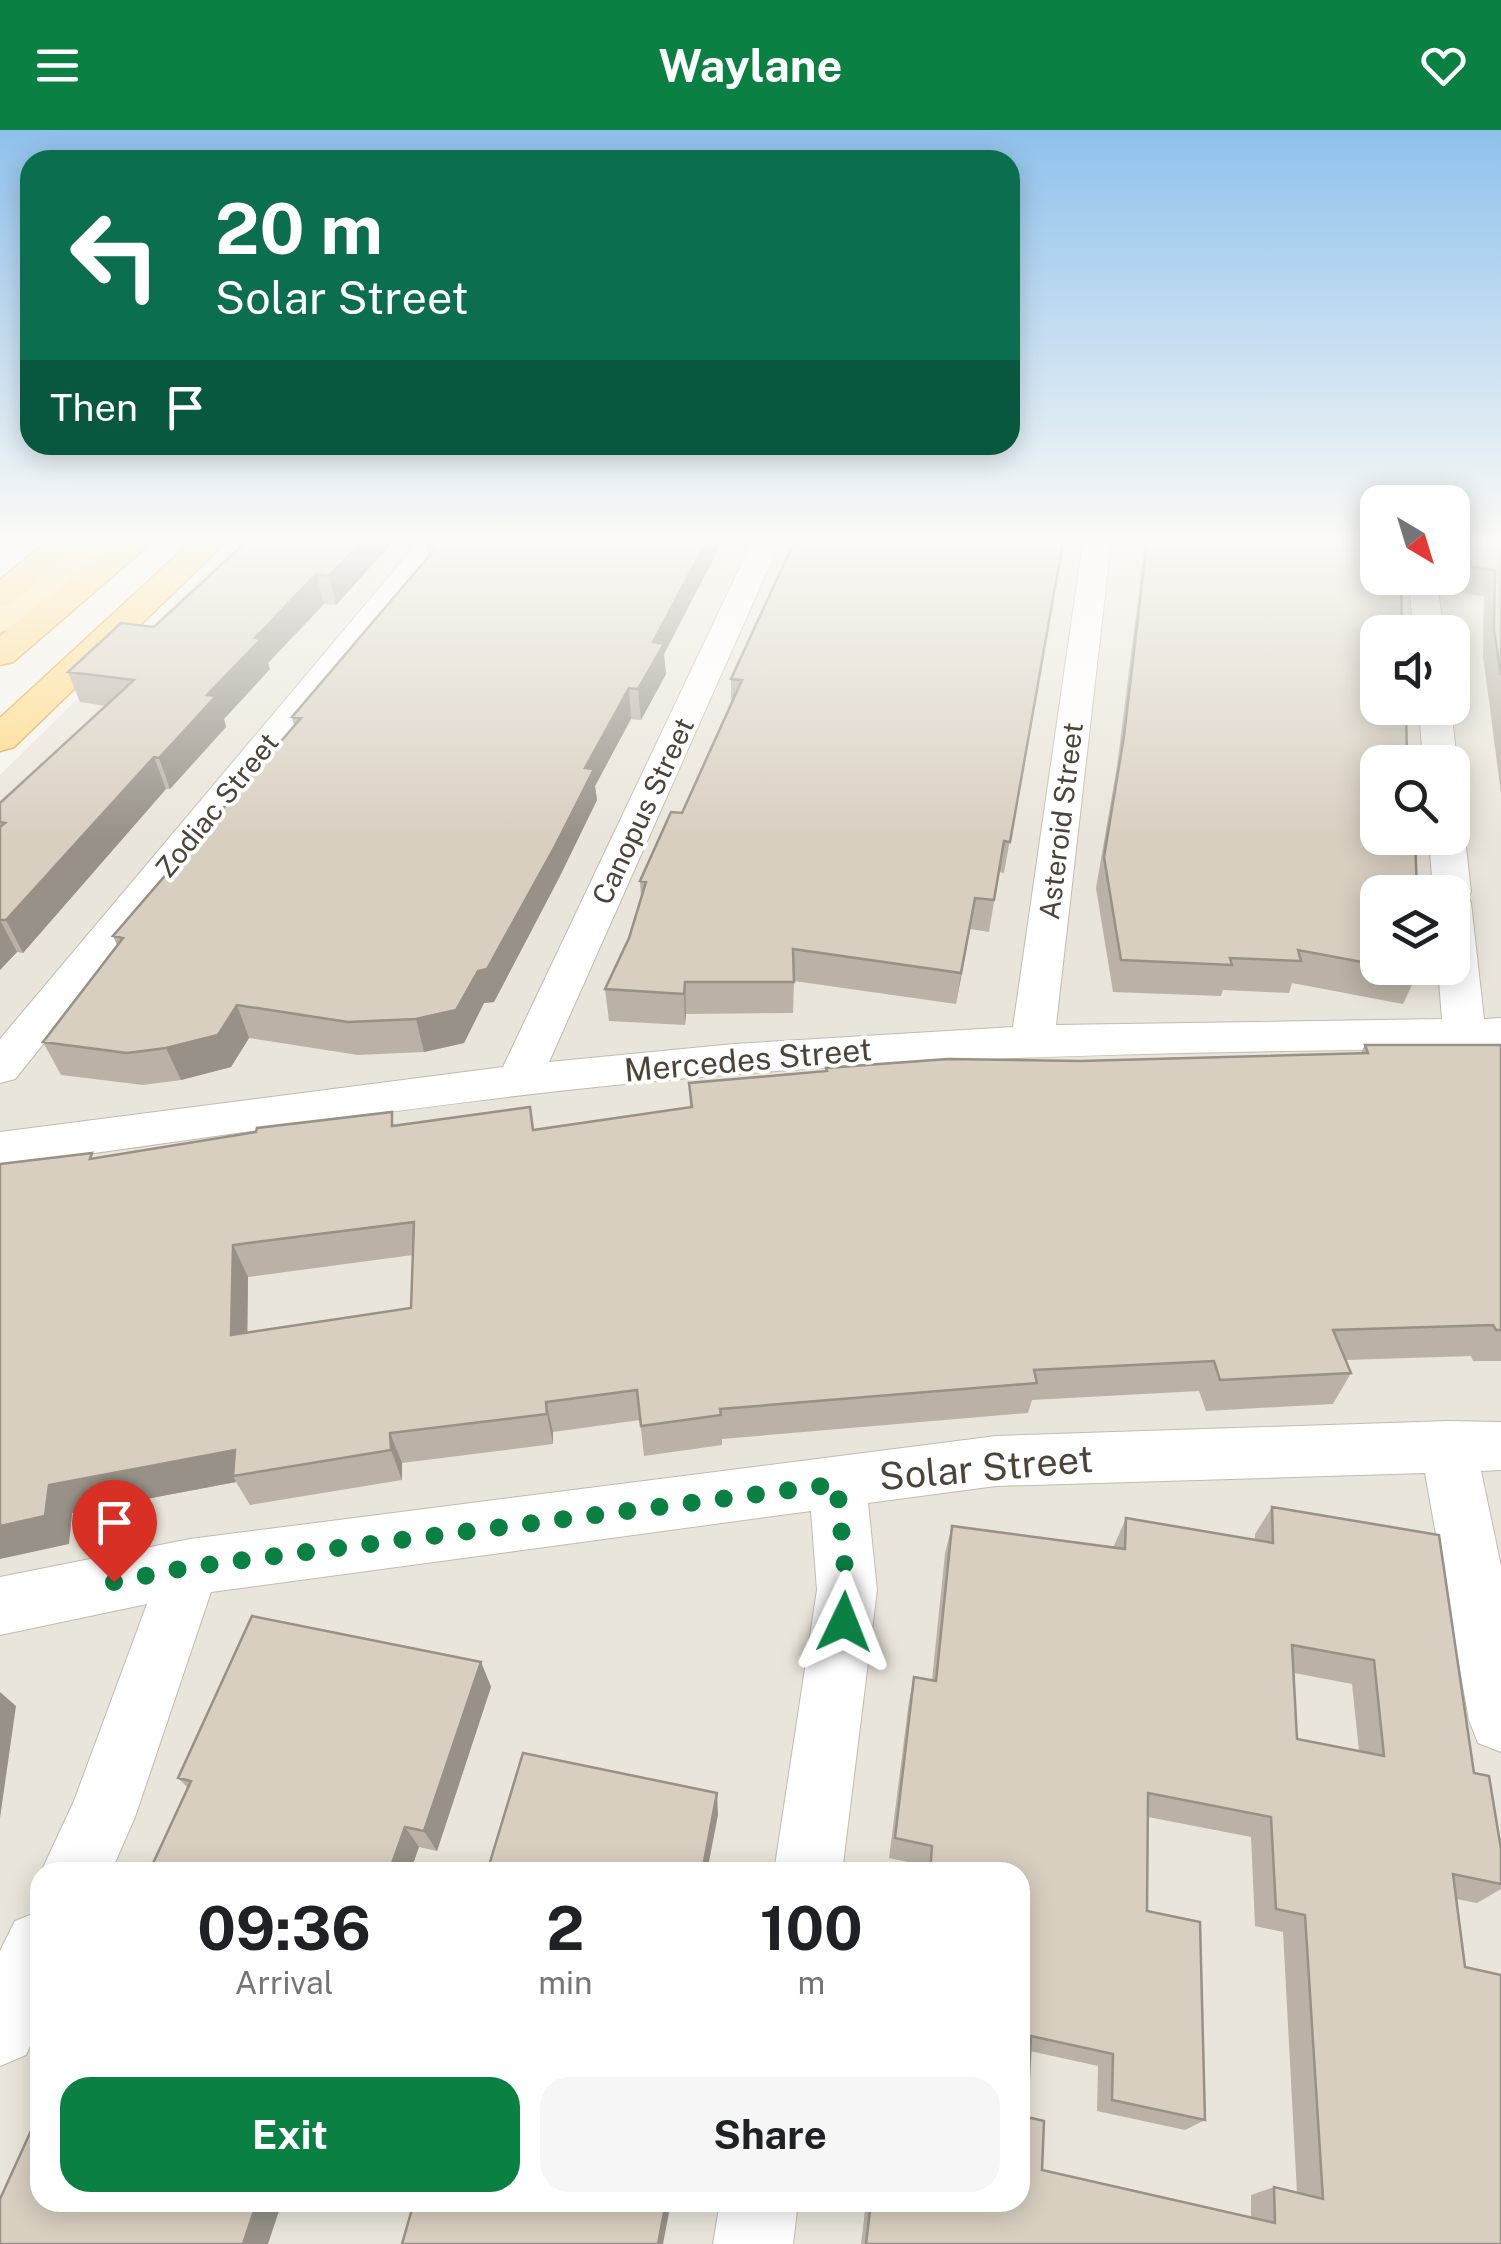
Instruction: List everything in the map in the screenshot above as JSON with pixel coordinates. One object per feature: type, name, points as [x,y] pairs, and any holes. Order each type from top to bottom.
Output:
[{"type":"highway","points":[[0,693],[59,641]]},
{"type":"highway","points":[[0,739],[105,641]]},
{"type":"street","name":"Zodiac Street","points":[[0,1068],[352,641]]},
{"type":"street","name":"Canopus Street","points":[[519,1080],[721,641]]},
{"type":"street","name":"Asteroid Street","points":[[1033,1040],[1084,641]]},
{"type":"street","points":[[1470,980],[1482,1032]]},
{"type":"street","name":"Mercedes Street","points":[[0,1149],[519,1080],[734,1059],[1033,1040],[1482,1032]]},
{"type":"street","points":[[1474,1445],[1501,1720]]},
{"type":"street","name":"Solar Street","points":[[0,1606],[190,1567],[996,1460],[1474,1445]]},
{"type":"street","points":[[809,1862],[847,1590],[837,1484]]},
{"type":"street","points":[[80,1862],[102,1817],[190,1567]]},
{"type":"street","points":[[0,2029],[30,1967]]},
{"type":"street","points":[[753,2244],[758,2212]]},
{"type":"shaded area","points":[[137,641],[1360,641],[1360,725],[1470,725],[1470,641],[1501,641],[1501,2244],[0,2244],[0,775]]},
{"type":"building","points":[[102,641],[259,641],[207,695],[216,696],[159,758],[154,757],[6,920],[0,920],[0,827],[5,823],[0,822],[0,803],[134,680],[68,672]]},
{"type":"building","points":[[357,641],[654,641],[664,644],[638,689],[629,688],[585,768],[594,769],[555,846],[487,969],[478,971],[456,1010],[416,1019],[348,1022],[237,1005],[218,1035],[166,1048],[127,1053],[43,1042],[123,938],[113,936],[301,718],[292,717]]},
{"type":"building","points":[[749,641],[1046,641],[1010,842],[1004,841],[994,900],[975,898],[961,973],[793,949],[794,982],[685,982],[684,994],[605,989],[629,938],[646,882],[640,881],[671,812],[682,813],[742,680],[731,679]]},
{"type":"building","points":[[1135,641],[1360,641],[1360,725],[1406,725],[1407,745],[1360,745],[1360,855],[1416,855],[1416,875],[1360,875],[1360,962],[1298,950],[1301,961],[1230,958],[1232,965],[1121,960],[1104,857]]},
{"type":"building","points":[[1496,641],[1501,641],[1501,675]]},
{"type":"building","points":[[1365,1045],[1501,1045],[1501,1330],[1493,1325],[1333,1330],[1351,1373],[1220,1380],[1214,1361],[1034,1370],[1037,1383],[720,1409],[721,1415],[641,1426],[637,1390],[546,1402],[547,1414],[390,1433],[391,1450],[233,1476],[235,1450],[49,1485],[45,1516],[0,1526],[0,1164],[92,1153],[90,1159],[256,1132],[257,1128],[392,1112],[392,1126],[530,1107],[533,1130],[692,1107],[689,1083],[827,1071],[826,1068],[948,1059],[1080,1061],[1368,1053]],"holes":[[[414,1222],[411,1308],[231,1335],[233,1245]]]},
{"type":"building","points":[[1272,1507],[1439,1535],[1474,1773],[1489,1776],[1501,1849],[1501,1884],[1453,1874],[1465,1967],[1501,1975],[1501,2244],[866,2244],[870,2212],[1030,2212],[1030,2118],[1044,2121],[1042,2170],[1275,2223],[1274,2187],[1323,2199],[1305,1915],[1276,1909],[1271,1817],[1148,1793],[1147,1911],[1200,1922],[1205,2120],[1112,2100],[1113,2054],[1031,2036],[1030,2056],[1030,1862],[931,1862],[932,1846],[895,1838],[914,1677],[936,1681],[952,1526],[1125,1549],[1126,1518],[1273,1543]],"holes":[[[1292,1645],[1374,1660],[1384,1756],[1297,1739]]]},
{"type":"building","points":[[252,1616],[481,1662],[424,1831],[405,1827],[393,1862],[154,1862],[191,1781],[178,1778]]},
{"type":"building","points":[[523,1753],[717,1793],[704,1862],[490,1862]]},
{"type":"building","points":[[30,2133],[30,2212],[254,2212],[243,2244],[0,2244],[0,2199]]},
{"type":"building","points":[[411,2212],[664,2212],[658,2244],[402,2244]]},
{"type":"route","points":[[114,1582],[190,1567],[837,1484],[847,1590],[844,1622]]}]
